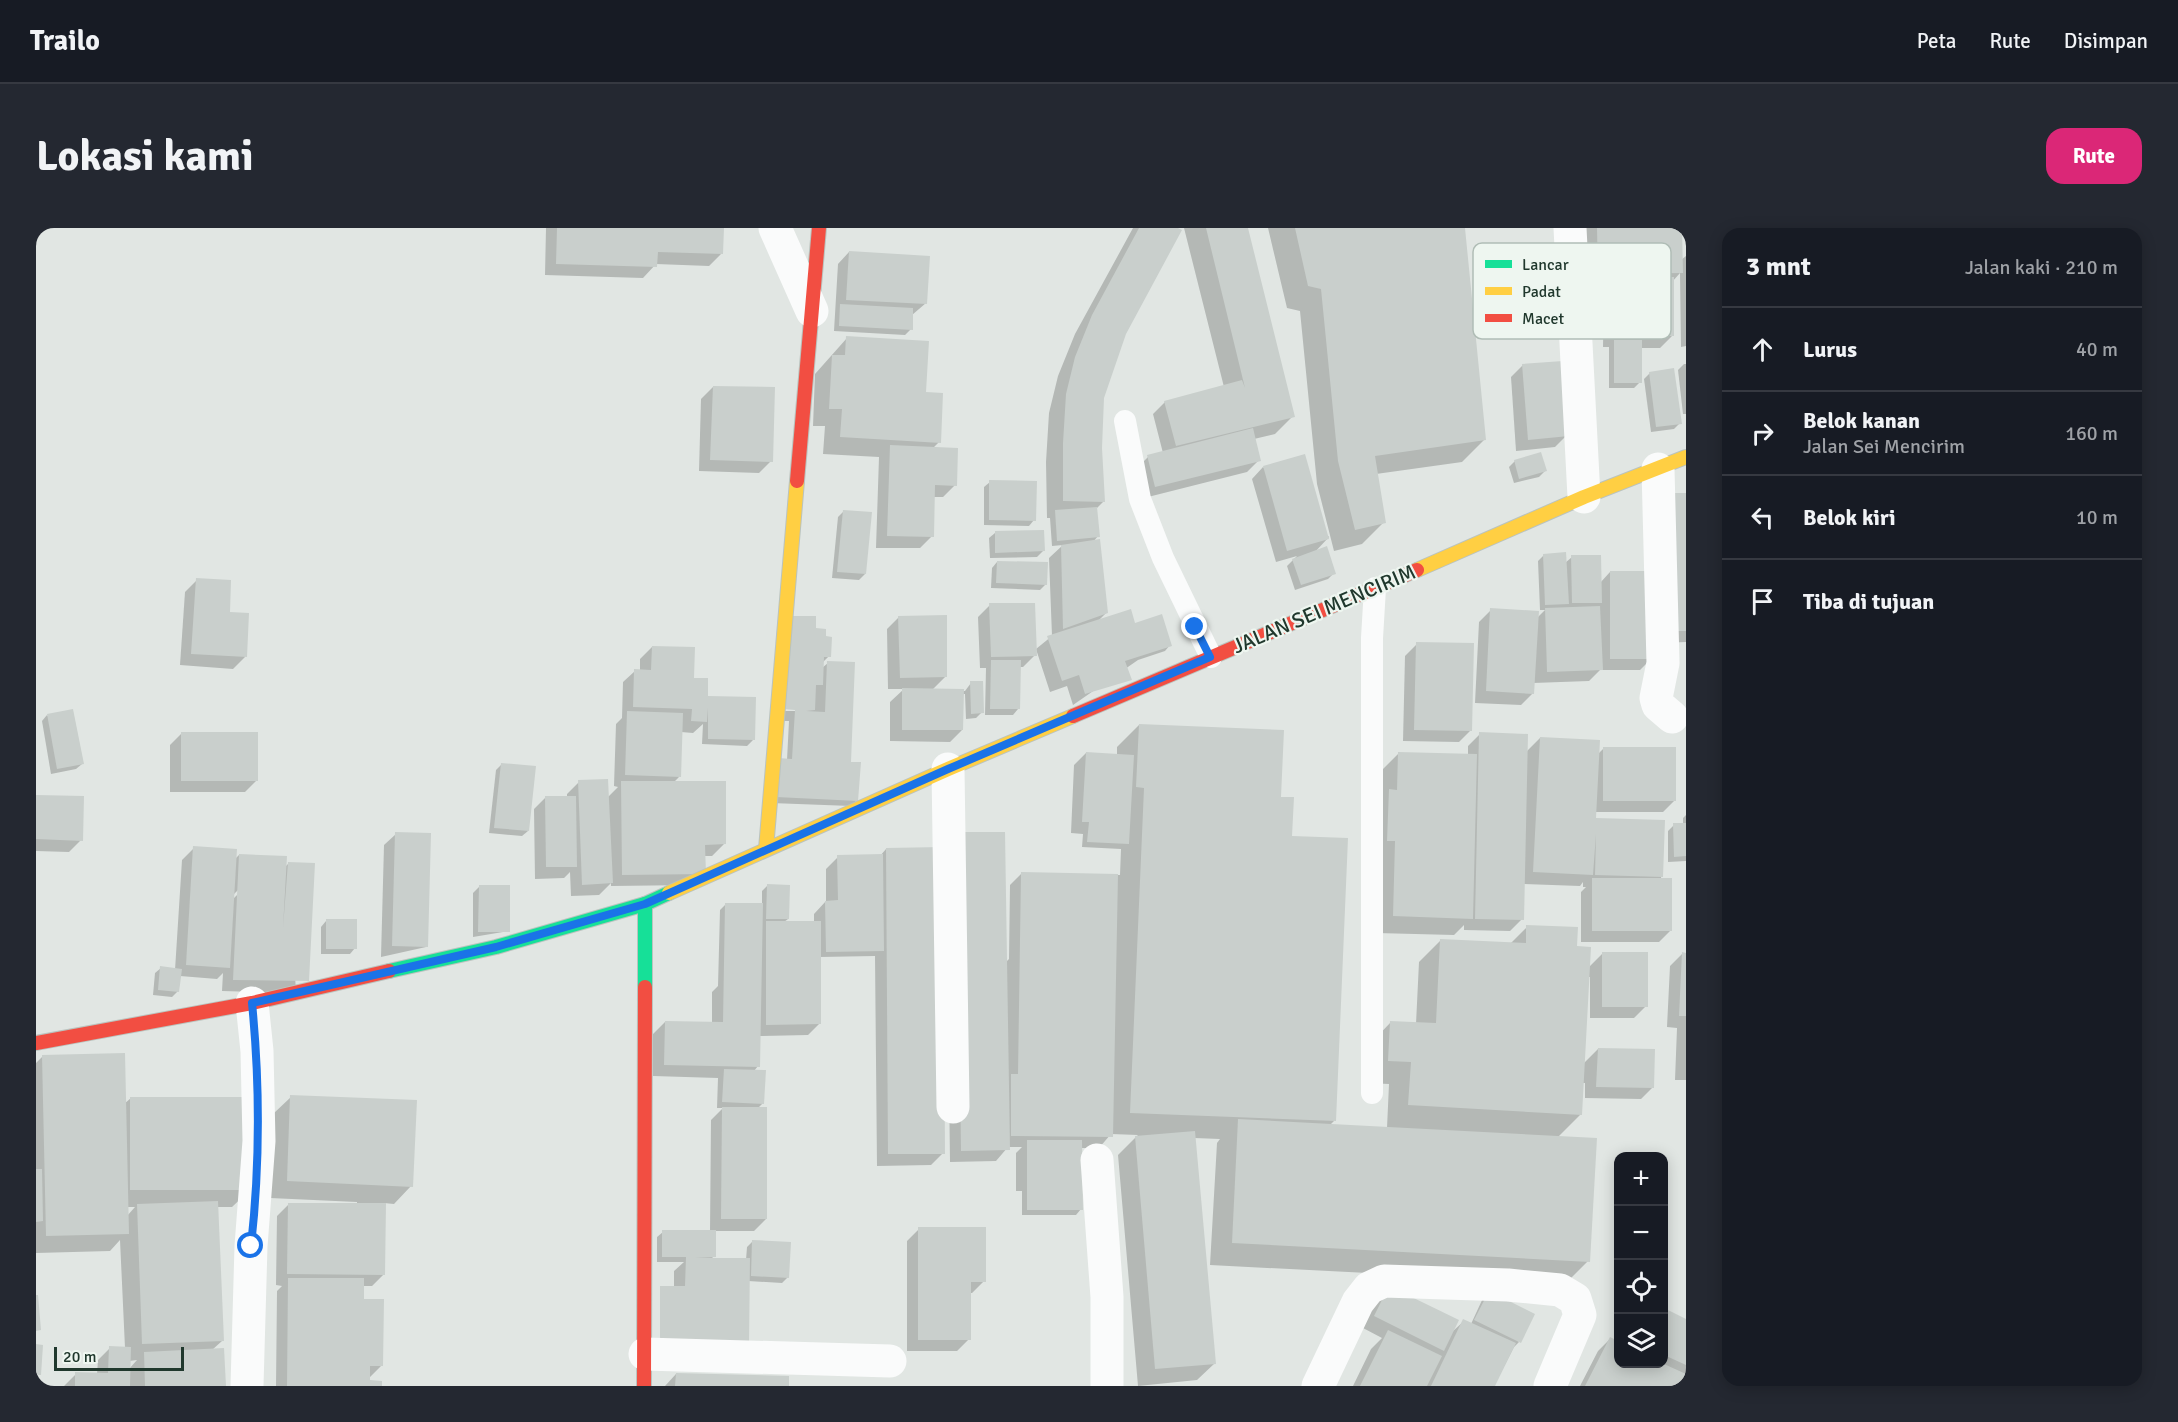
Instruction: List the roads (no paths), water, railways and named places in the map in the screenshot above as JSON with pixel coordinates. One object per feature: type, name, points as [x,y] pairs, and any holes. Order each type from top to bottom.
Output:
[{"type":"street","points":[[775,228],[812,311]]},
{"type":"street","points":[[766,849],[819,228]]},
{"type":"street","points":[[1570,228],[1571,243]]},
{"type":"street","points":[[1576,339],[1584,497]]},
{"type":"street","points":[[1672,463],[1664,663],[1656,698],[1658,705],[1672,717]]},
{"type":"street","name":"JALAN SEI MENCIRIM","points":[[36,1043],[252,1003],[496,947],[645,904],[948,769],[1584,497],[1672,463]]},
{"type":"street","points":[[948,769],[953,1107]]},
{"type":"street","points":[[645,904],[644,1370],[890,1361]]},
{"type":"street","points":[[247,1386],[251,1246],[259,1141],[257,1051],[252,1003]]},
{"type":"street","points":[[1097,1160],[1107,1297],[1107,1386]]},
{"type":"street","points":[[1318,1386],[1358,1302],[1368,1288],[1384,1281],[1508,1285],[1560,1290],[1575,1299],[1580,1315],[1550,1386]]},
{"type":"lane","points":[[1125,421],[1140,500],[1163,558],[1210,657]]},
{"type":"lane","points":[[1372,1093],[1372,638],[1375,588]]}]
